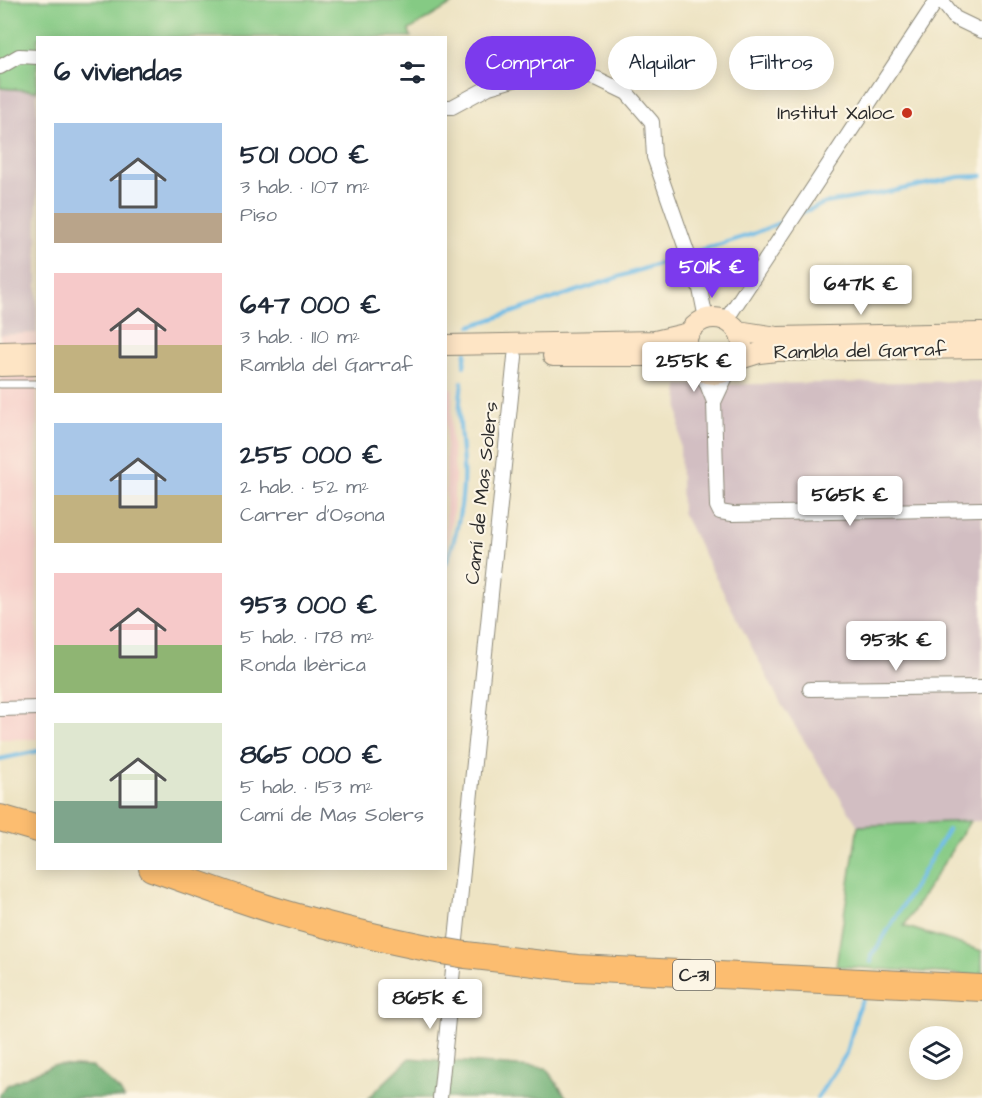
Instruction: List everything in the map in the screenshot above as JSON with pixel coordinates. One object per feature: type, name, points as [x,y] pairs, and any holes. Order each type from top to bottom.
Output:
[{"type":"highway","points":[[0,818],[36,828]]},
{"type":"highway","name":"C-31","points":[[158,870],[307,920],[386,940],[454,953],[588,969],[982,988]]},
{"type":"street","points":[[714,402],[742,345],[732,326],[802,206],[939,0],[955,18],[982,31]]},
{"type":"street","points":[[0,67],[19,56],[36,57]]},
{"type":"street","points":[[447,108],[498,84],[524,77],[569,72],[598,79],[627,93],[652,122],[654,158],[700,289],[706,319],[697,324],[689,333],[686,344],[688,356],[702,372],[714,402],[717,506],[720,512],[732,514],[982,509]]},
{"type":"street","name":"Rambla del Garraf","points":[[706,319],[718,318],[732,326],[777,337],[982,333]]},
{"type":"street","points":[[460,351],[655,341],[689,333]]},
{"type":"street","name":"Rambla del Garraf","points":[[702,372],[716,374],[759,353],[777,351],[982,348]]},
{"type":"street","points":[[0,352],[36,351]]},
{"type":"street","points":[[460,351],[515,357],[688,356]]},
{"type":"street","name":"Camí de Mas Solers","points":[[440,1098],[515,357]]},
{"type":"street","points":[[0,366],[36,365]]},
{"type":"street","points":[[810,689],[982,687]]},
{"type":"street","points":[[0,709],[36,708]]},
{"type":"lane","points":[[0,384],[36,384]]},
{"type":"shaded area","points":[[0,88],[36,91],[36,333],[0,335]]},
{"type":"shaded area","points":[[36,333],[36,739],[0,739],[0,335]]},
{"type":"shaded area","points":[[982,381],[982,821],[858,826],[781,704],[682,512],[678,385]]},
{"type":"shaded area","points":[[447,389],[453,389],[451,434],[455,474],[453,514],[447,545]]},
{"type":"green space","points":[[0,0],[459,0],[409,30],[411,36],[36,36],[36,91],[0,88]]},
{"type":"green space","points":[[970,821],[904,926],[982,951],[982,976],[836,966],[858,826]]},
{"type":"green space","points":[[410,1058],[546,1068],[567,1098],[368,1098]]},
{"type":"green space","points":[[53,1065],[93,1067],[120,1091],[124,1098],[0,1098],[0,1094],[7,1085]]},
{"type":"waterway","points":[[801,213],[826,203],[959,177],[982,176]]},
{"type":"waterway","points":[[695,252],[753,234],[786,220]]},
{"type":"waterway","points":[[471,326],[682,256]]},
{"type":"waterway","points":[[464,366],[466,352]]},
{"type":"waterway","points":[[447,561],[457,528],[463,489],[460,413],[462,382]]},
{"type":"waterway","points":[[0,759],[36,751]]},
{"type":"waterway","points":[[871,962],[871,955],[948,830]]},
{"type":"waterway","points":[[817,1098],[847,1053],[858,1009],[864,996]]},
{"type":"place","name":"Institut Xaloc","points":[[907,113]]}]
